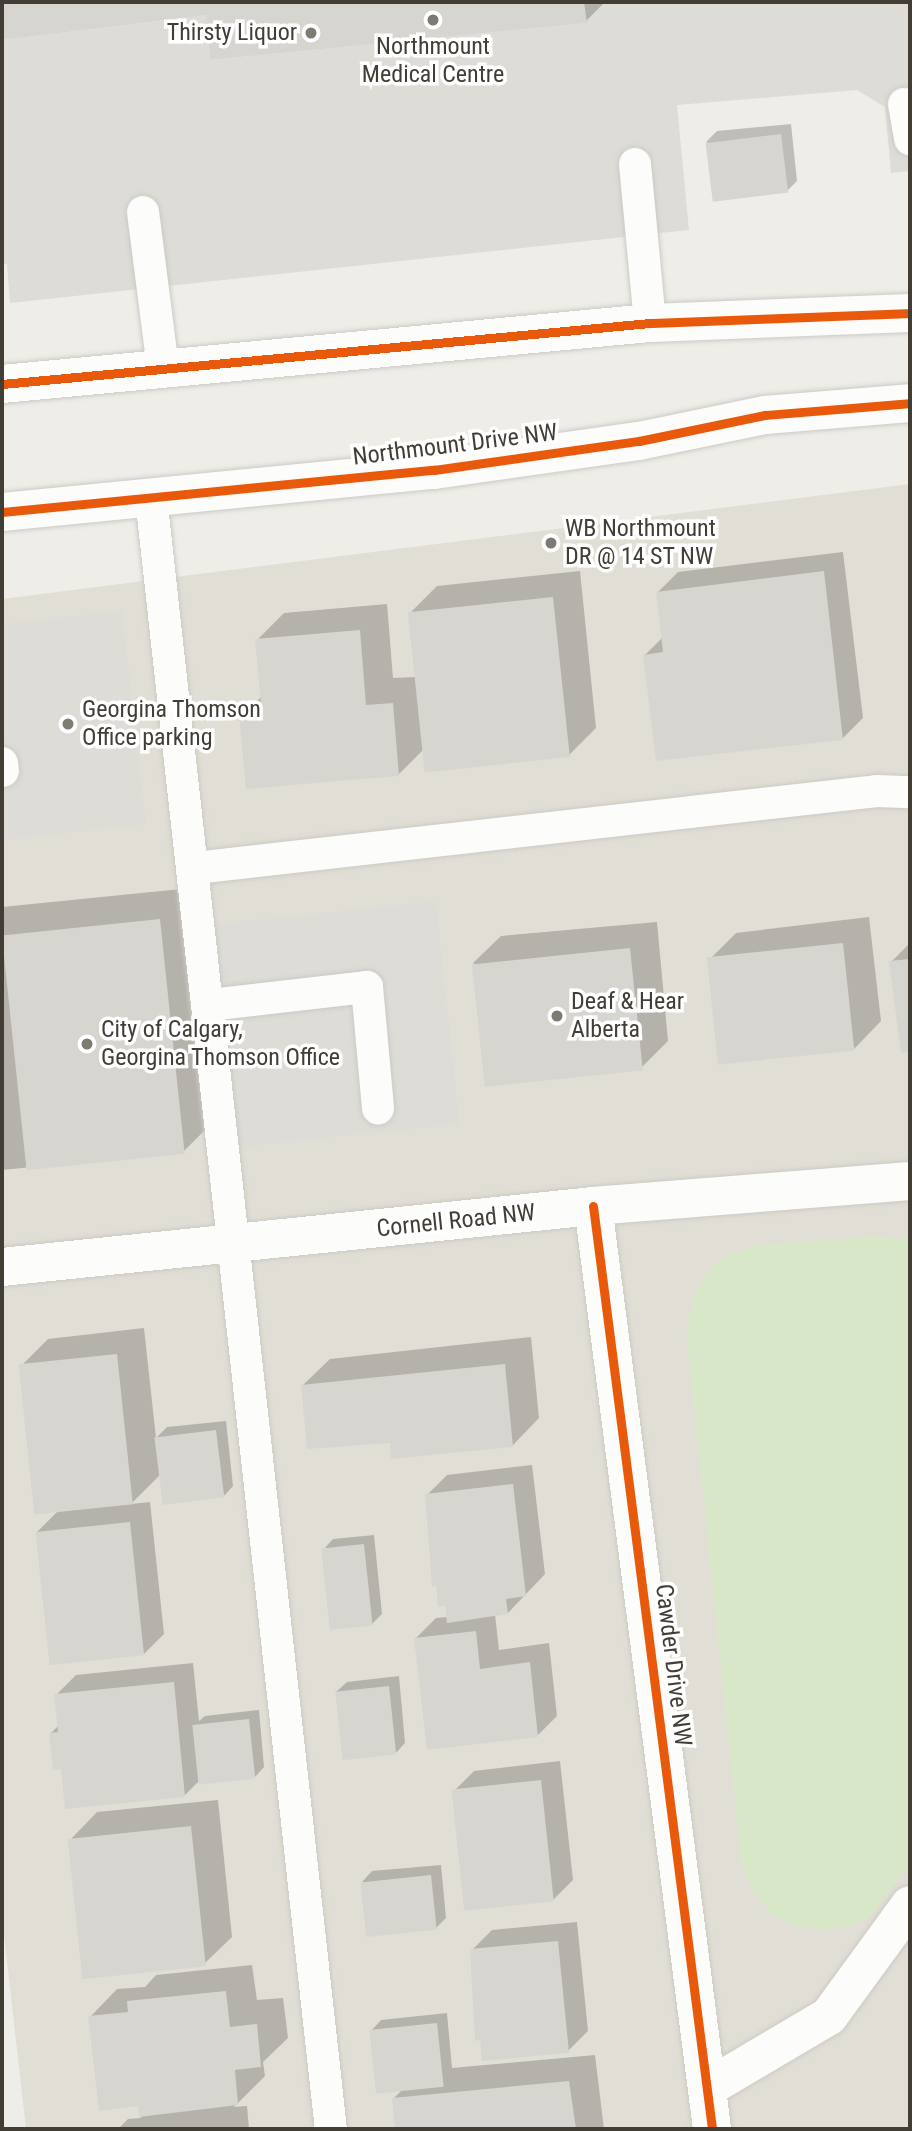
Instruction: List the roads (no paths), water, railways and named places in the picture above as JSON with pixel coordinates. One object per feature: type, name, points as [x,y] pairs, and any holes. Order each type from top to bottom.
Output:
[{"type":"street","points":[[2,384],[650,323],[910,313]]},
{"type":"street","name":"Northmount Drive NW","points":[[2,512],[434,470],[639,441],[765,415],[910,403]]},
{"type":"street","name":"Cornell Road NW","points":[[2,1267],[593,1206],[910,1181]]},
{"type":"street","name":"Cawder Drive NW","points":[[593,1206],[709,2087],[712,2129]]},
{"type":"street","points":[[709,2087],[829,2016],[910,1905]]},
{"type":"lane","points":[[904,104],[910,139]]},
{"type":"lane","points":[[635,164],[650,323]]},
{"type":"lane","points":[[143,212],[163,369]]},
{"type":"lane","points":[[150,497],[195,867],[233,1245],[331,2129]]},
{"type":"lane","points":[[195,867],[863,793],[910,792]]},
{"type":"lane","points":[[209,1005],[367,987],[378,1109]]},
{"type":"place","name":"Northmount Medical Centre","points":[[433,20]]},
{"type":"place","name":"Thirsty Liquor","points":[[311,33]]},
{"type":"place","name":"WB Northmount DR @ 14 ST NW","points":[[551,543]]},
{"type":"place","name":"Georgina Thomson Office parking","points":[[68,724]]},
{"type":"place","name":"Deaf & Hear Alberta","points":[[557,1016]]},
{"type":"place","name":"City of Calgary, Georgina Thomson Office","points":[[87,1044]]}]
